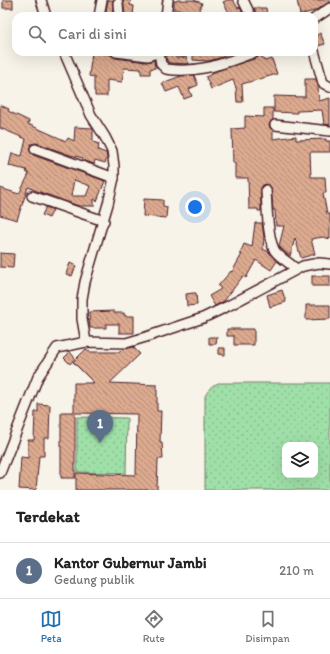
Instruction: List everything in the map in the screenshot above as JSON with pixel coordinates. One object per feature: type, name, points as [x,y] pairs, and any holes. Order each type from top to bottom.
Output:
[{"type":"street","points":[[41,0],[45,12]]},
{"type":"street","points":[[100,12],[102,0]]},
{"type":"street","points":[[166,12],[168,0]]},
{"type":"street","points":[[243,0],[249,12]]},
{"type":"street","points":[[118,3],[119,12]]},
{"type":"street","points":[[318,16],[330,8]]},
{"type":"street","points":[[66,56],[91,115],[112,151],[114,178],[104,221],[85,282],[82,299],[82,319],[86,342]]},
{"type":"street","points":[[160,56],[161,64],[166,69],[193,70],[229,63],[246,56]]},
{"type":"street","points":[[316,56],[323,83],[330,87]]},
{"type":"street","points":[[275,125],[330,131]]},
{"type":"street","points":[[36,149],[114,178]]},
{"type":"street","points":[[266,190],[272,244],[276,253],[296,269]]},
{"type":"street","points":[[32,196],[104,221]]},
{"type":"street","points":[[0,473],[38,376],[57,348],[86,342],[126,343],[146,337],[203,318],[303,266],[319,263],[330,264]]},
{"type":"green space","points":[[218,383],[330,383],[330,490],[205,490],[205,396],[210,388]]},
{"type":"green space","points":[[77,417],[127,418],[126,473],[77,472]]},
{"type":"building","points":[[3,0],[13,0],[13,8],[3,8]]},
{"type":"building","points":[[108,0],[113,0],[113,12],[106,12]]},
{"type":"building","points":[[123,0],[131,0],[130,5],[134,6],[133,12],[124,12]]},
{"type":"building","points":[[194,0],[202,3],[199,12],[186,12],[174,10],[174,1]]},
{"type":"building","points":[[233,0],[238,8],[240,7],[242,12],[229,12],[223,2]]},
{"type":"building","points":[[297,0],[330,0],[330,2],[314,11],[299,12]]},
{"type":"building","points":[[254,8],[266,8],[266,12],[256,12]]},
{"type":"building","points":[[320,33],[325,44],[318,46],[318,34]]},
{"type":"building","points":[[92,56],[112,56],[115,58],[147,62],[154,60],[155,68],[150,69],[150,74],[141,74],[141,69],[124,68],[122,82],[107,80],[107,96],[95,96],[94,77],[89,76]]},
{"type":"building","points":[[166,56],[176,56],[176,58],[186,57],[189,64],[169,63]]},
{"type":"building","points":[[193,56],[226,56],[209,61],[193,60]]},
{"type":"building","points":[[259,56],[262,56],[264,61],[272,59],[277,74],[242,84],[243,102],[237,102],[236,88],[233,80],[211,89],[206,77],[217,71],[257,58]]},
{"type":"building","points":[[194,75],[198,85],[189,89],[192,96],[184,99],[179,87],[166,92],[162,83],[181,76]]},
{"type":"building","points":[[305,79],[316,79],[319,101],[330,98],[330,125],[324,124],[322,110],[297,111],[297,113],[274,112],[274,96],[305,97]]},
{"type":"building","points":[[0,105],[9,109],[8,111],[29,121],[28,124],[66,141],[68,138],[74,141],[75,127],[92,128],[93,142],[99,144],[98,150],[106,153],[107,158],[105,163],[95,160],[94,164],[82,160],[83,158],[37,143],[31,144],[29,150],[33,155],[105,181],[97,201],[94,199],[94,206],[79,206],[28,187],[17,220],[0,215],[0,188],[19,194],[29,174],[26,172],[27,170],[9,166],[12,153],[22,156],[26,139],[0,128]],"holes":[[[74,180],[90,186],[86,196],[71,196]]]},
{"type":"building","points":[[264,108],[273,108],[273,119],[269,125],[273,130],[273,139],[296,136],[296,140],[326,139],[326,141],[330,141],[330,152],[310,152],[311,177],[325,177],[326,193],[323,193],[327,214],[330,214],[330,239],[323,237],[311,239],[315,254],[301,258],[295,238],[290,256],[284,251],[279,246],[284,226],[276,226],[271,187],[265,184],[261,188],[261,211],[258,211],[258,209],[249,209],[248,178],[235,178],[232,129],[245,128],[245,116],[264,117]]},
{"type":"building","points":[[144,199],[163,200],[163,206],[167,207],[166,218],[143,216]]},
{"type":"building","points":[[46,207],[53,210],[49,218],[42,215]]},
{"type":"building","points":[[255,223],[262,223],[264,237],[263,249],[269,252],[277,261],[271,270],[256,260],[246,278],[243,276],[224,301],[215,306],[209,296],[221,289],[218,286],[231,271],[232,272],[242,254],[240,254],[244,244],[252,247]]},
{"type":"building","points":[[0,253],[14,254],[13,268],[0,267]]},
{"type":"building","points":[[70,263],[76,266],[72,276],[66,274]]},
{"type":"building","points":[[312,276],[330,276],[330,286],[312,286]]},
{"type":"building","points":[[282,290],[286,302],[270,307],[267,295]]},
{"type":"building","points":[[196,293],[197,305],[187,306],[186,294]]},
{"type":"building","points":[[306,305],[330,305],[330,319],[306,320]]},
{"type":"building","points":[[114,311],[114,313],[124,313],[125,316],[134,316],[134,333],[119,333],[119,324],[106,324],[106,328],[90,328],[89,312]]},
{"type":"building","points":[[227,329],[254,329],[254,345],[234,345],[234,336],[227,336]]},
{"type":"building","points":[[209,337],[217,337],[216,344],[209,344]]},
{"type":"building","points":[[133,347],[140,354],[110,383],[157,385],[157,411],[161,411],[160,442],[162,442],[163,459],[158,459],[157,490],[76,490],[76,473],[136,475],[137,414],[75,413],[75,478],[61,478],[61,412],[74,412],[74,383],[94,383],[73,362],[86,349],[90,352],[120,352],[123,349]]},
{"type":"building","points":[[219,348],[225,348],[225,355],[219,354]]},
{"type":"building","points":[[70,352],[75,358],[70,364],[64,358]]},
{"type":"building","points":[[38,404],[50,405],[49,438],[44,438],[44,456],[39,456],[36,490],[19,489],[21,457],[28,458],[28,440],[34,440],[35,412],[38,412]]},
{"type":"place","name":"Kantor Gubernur Jambi","points":[[100,443]]}]
